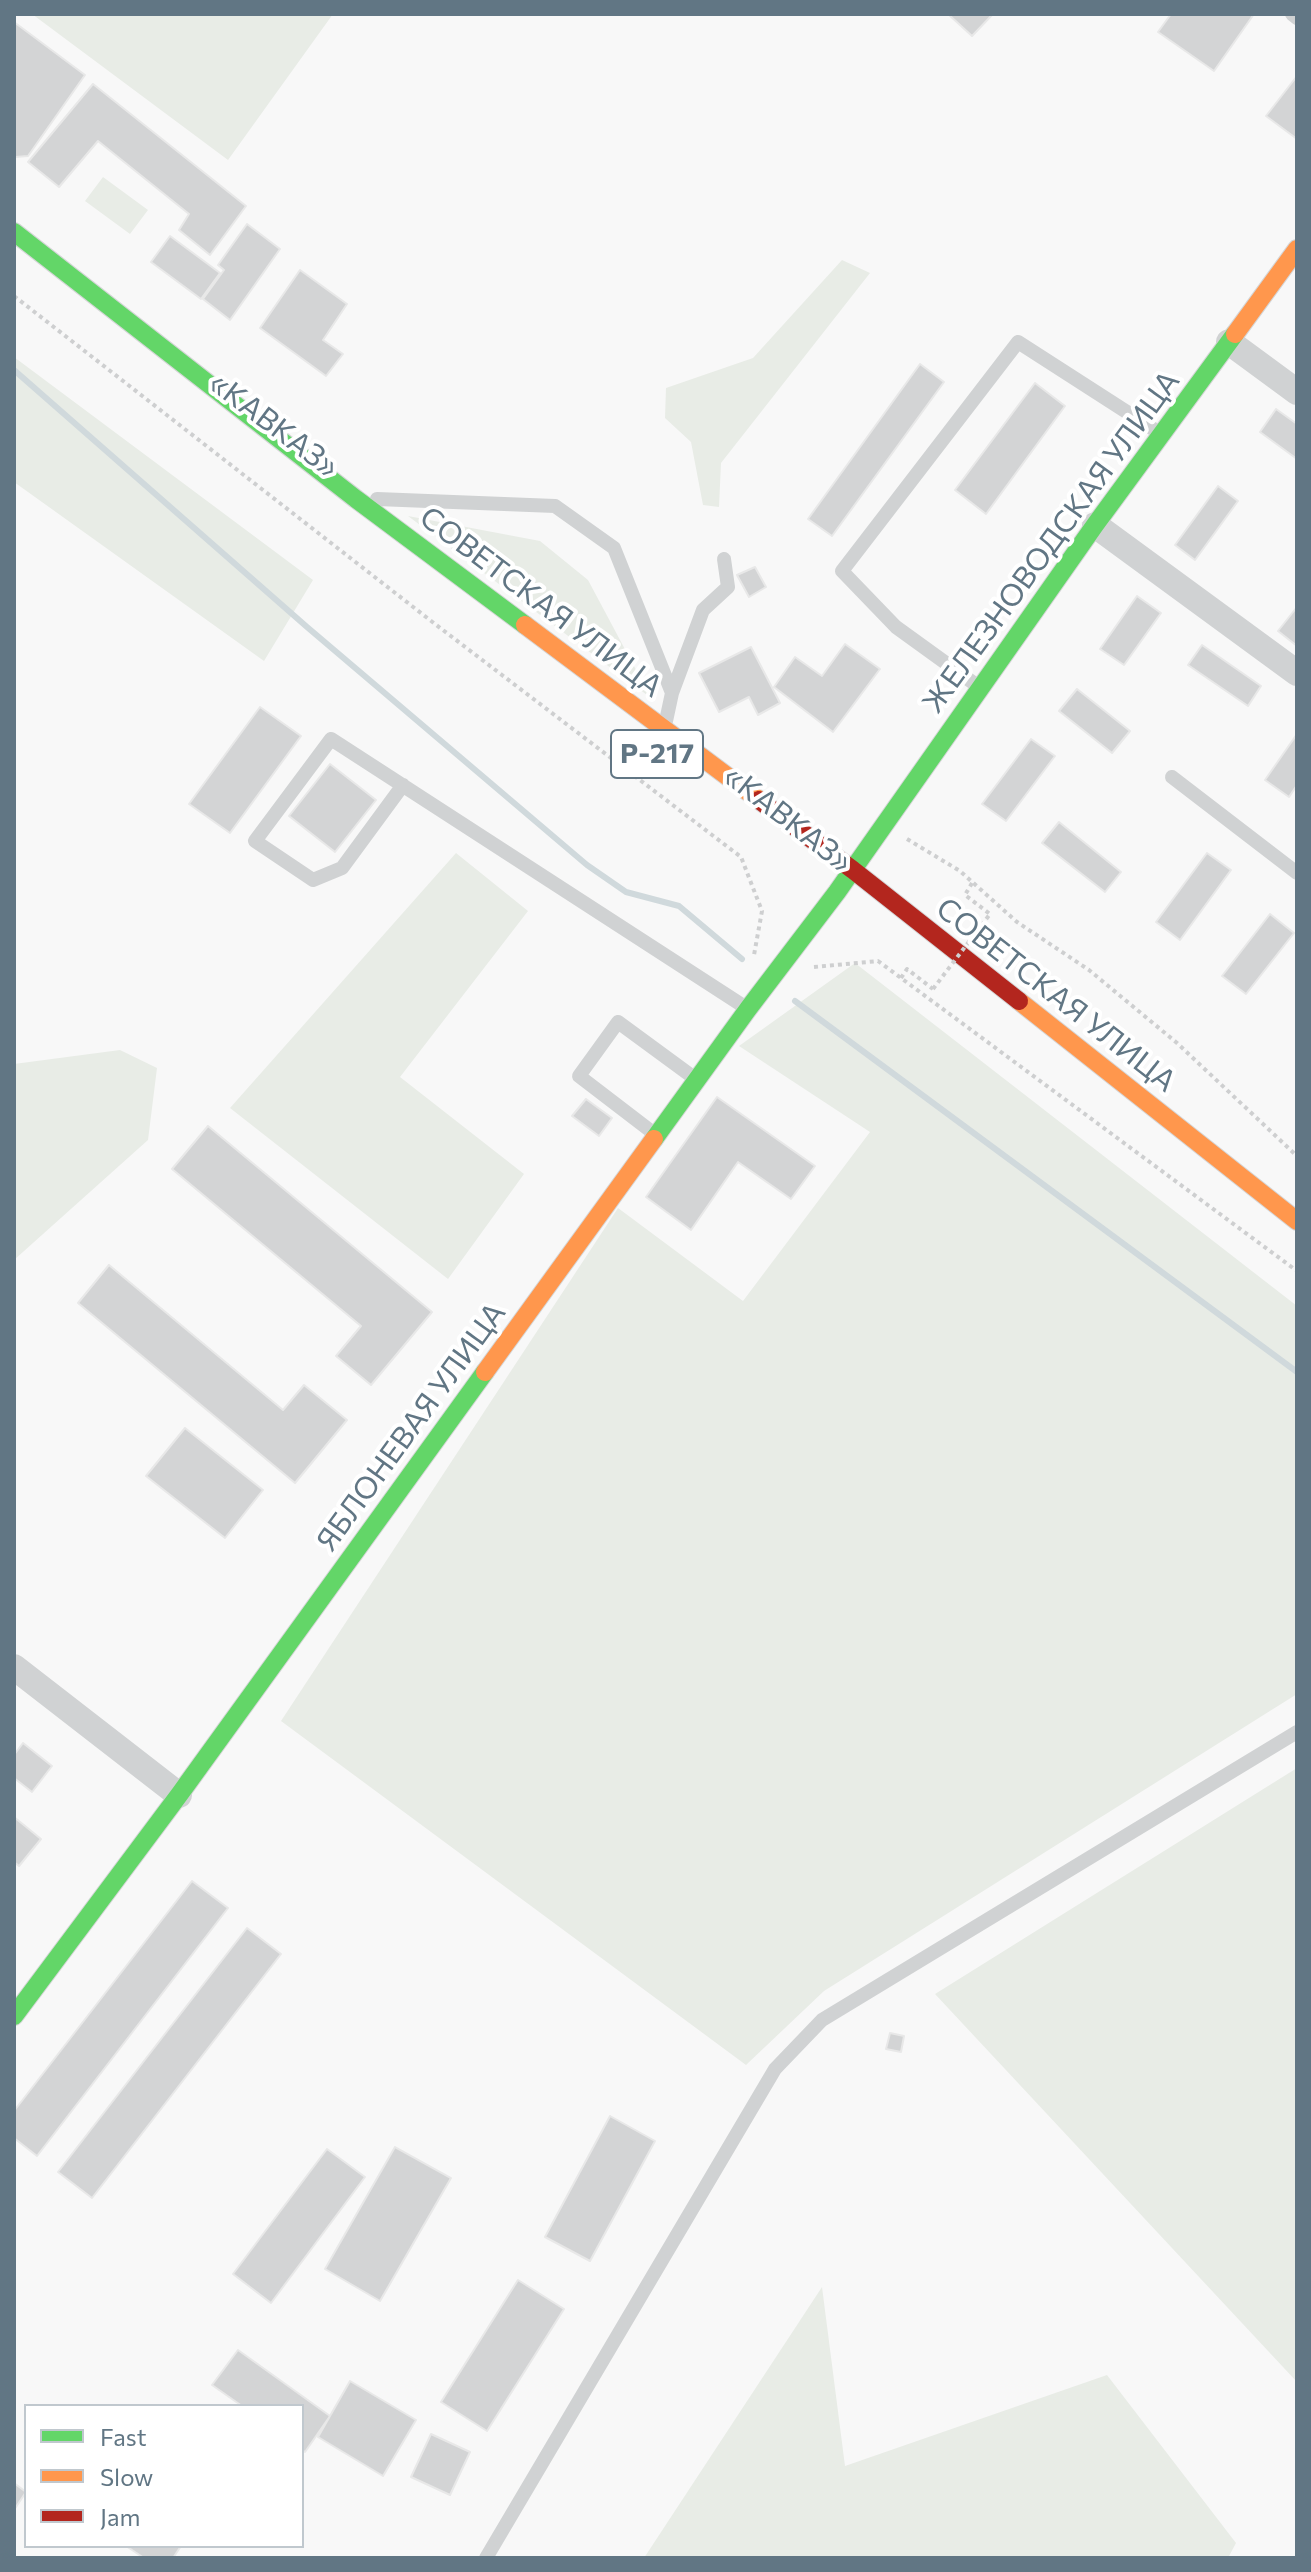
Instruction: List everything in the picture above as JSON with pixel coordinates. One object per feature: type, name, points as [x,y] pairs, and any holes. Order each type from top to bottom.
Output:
[{"type":"main road","name":"СОВЕТСКАЯ УЛИЦА","points":[[14,232],[356,499],[853,870],[1297,1221]]},
{"type":"main road","name":"ЖЕЛЕЗНОВОДСКАЯ УЛИЦА","points":[[853,870],[979,687],[1297,249]]},
{"type":"main road","name":"ЯБЛОНЕВАЯ УЛИЦА","points":[[14,2016],[179,1795],[748,1009],[853,870]]},
{"type":"street","points":[[1229,342],[1297,392]]},
{"type":"street","points":[[1095,525],[1297,673]]},
{"type":"street","points":[[14,1667],[179,1795]]},
{"type":"lane","points":[[1292,14],[1297,18]]},
{"type":"lane","points":[[979,687],[896,627],[842,571],[1018,342],[1161,435]]},
{"type":"lane","points":[[356,499],[555,506],[614,548],[672,693]]},
{"type":"lane","points":[[665,729],[672,693],[703,610],[728,587],[724,559]]},
{"type":"lane","points":[[403,785],[342,868],[313,880],[255,841],[331,739],[403,785],[748,1009]]},
{"type":"lane","points":[[1172,777],[1297,873]]},
{"type":"lane","points":[[657,1135],[579,1076],[618,1022],[697,1080]]},
{"type":"lane","points":[[486,2558],[775,2069],[822,2020],[1297,1732]]},
{"type":"path","points":[[14,296],[435,624],[741,857],[762,911],[753,954],[776,972]]},
{"type":"path","points":[[884,825],[960,871],[1017,922],[1089,970],[1177,1043],[1297,1156]]},
{"type":"path","points":[[901,978],[907,969],[933,989],[990,914],[965,895],[973,883]]},
{"type":"path","points":[[814,967],[878,961],[1297,1271]]},
{"type":"shaded area","points":[[32,14],[333,14],[228,160]]},
{"type":"shaded area","points":[[103,177],[148,210],[130,234],[85,201]]},
{"type":"shaded area","points":[[842,260],[870,273],[721,463],[719,507],[703,505],[691,442],[665,418],[666,388],[753,358]]},
{"type":"shaded area","points":[[14,357],[313,580],[264,661],[14,482]]},
{"type":"shaded area","points":[[408,516],[540,541],[588,580],[651,698]]},
{"type":"shaded area","points":[[456,853],[528,911],[400,1077],[524,1174],[448,1279],[230,1108]]},
{"type":"shaded area","points":[[855,963],[1297,1306],[1297,1694],[824,1991],[746,2065],[281,1721],[618,1208],[743,1301],[870,1132],[739,1046]]},
{"type":"shaded area","points":[[120,1050],[157,1068],[148,1140],[14,1260],[14,1064]]},
{"type":"shaded area","points":[[1297,1768],[1297,2382],[935,1994]]},
{"type":"shaded area","points":[[822,2287],[845,2466],[1107,2375],[1236,2543],[1228,2558],[644,2558]]},
{"type":"building","points":[[948,14],[993,14],[972,36]]},
{"type":"building","points":[[1171,14],[1254,14],[1214,71],[1158,32]]},
{"type":"building","points":[[14,22],[85,75],[28,156],[15,157]]},
{"type":"building","points":[[1297,76],[1297,139],[1266,116]]},
{"type":"building","points":[[93,84],[246,206],[210,255],[179,230],[189,214],[98,141],[59,187],[28,162]]},
{"type":"building","points":[[247,224],[280,249],[230,320],[203,299],[224,270],[218,265]]},
{"type":"building","points":[[170,236],[220,273],[201,299],[151,262]]},
{"type":"building","points":[[300,270],[347,304],[323,340],[343,354],[326,376],[260,328]]},
{"type":"building","points":[[920,364],[944,382],[832,536],[808,519]]},
{"type":"building","points":[[1035,383],[1065,406],[986,514],[955,490]]},
{"type":"building","points":[[1276,409],[1297,424],[1297,459],[1260,432]]},
{"type":"building","points":[[1218,486],[1238,501],[1195,560],[1175,545]]},
{"type":"building","points":[[755,567],[766,587],[749,597],[737,575]]},
{"type":"building","points":[[1137,596],[1161,613],[1124,665],[1100,649]]},
{"type":"building","points":[[1297,607],[1297,646],[1278,631]]},
{"type":"building","points":[[845,644],[880,669],[833,732],[774,687],[795,657],[822,676]]},
{"type":"building","points":[[1202,645],[1261,686],[1248,706],[1188,665]]},
{"type":"building","points":[[751,647],[780,703],[758,715],[749,697],[719,712],[699,673]]},
{"type":"building","points":[[1077,689],[1130,731],[1112,753],[1059,711]]},
{"type":"building","points":[[260,707],[301,736],[230,833],[189,804]]},
{"type":"building","points":[[1297,734],[1297,785],[1289,797],[1265,780]]},
{"type":"building","points":[[1031,739],[1055,756],[1006,821],[982,804]]},
{"type":"building","points":[[330,764],[376,800],[335,852],[289,816]]},
{"type":"building","points":[[1059,822],[1121,872],[1105,892],[1042,843]]},
{"type":"building","points":[[1207,853],[1231,870],[1180,940],[1156,922]]},
{"type":"building","points":[[1270,914],[1294,933],[1246,994],[1222,976]]},
{"type":"building","points":[[717,1097],[815,1166],[791,1199],[738,1162],[691,1230],[646,1197]]},
{"type":"building","points":[[586,1099],[612,1118],[599,1136],[572,1116]]},
{"type":"building","points":[[208,1126],[432,1312],[371,1385],[336,1356],[361,1326],[172,1169]]},
{"type":"building","points":[[109,1265],[283,1410],[304,1385],[347,1420],[295,1483],[78,1303]]},
{"type":"building","points":[[185,1428],[263,1490],[225,1538],[146,1476]]},
{"type":"building","points":[[23,1743],[52,1766],[32,1792],[14,1778],[14,1755]]},
{"type":"building","points":[[14,1817],[41,1839],[19,1866],[14,1862]]},
{"type":"building","points":[[192,1881],[228,1908],[37,2156],[14,2138],[14,2111]]},
{"type":"building","points":[[247,1928],[281,1954],[92,2198],[58,2172]]},
{"type":"building","points":[[890,2033],[904,2036],[901,2052],[886,2049]]},
{"type":"building","points":[[610,2116],[655,2141],[590,2261],[545,2237]]},
{"type":"building","points":[[395,2147],[451,2178],[380,2301],[325,2269]]},
{"type":"building","points":[[327,2149],[365,2177],[271,2303],[233,2274]]},
{"type":"building","points":[[518,2280],[564,2309],[487,2431],[441,2402]]},
{"type":"building","points":[[238,2350],[330,2416],[305,2452],[304,2404],[239,2404],[212,2385]]},
{"type":"building","points":[[350,2381],[416,2420],[383,2476],[318,2437]]},
{"type":"building","points":[[431,2434],[470,2452],[450,2495],[411,2477]]},
{"type":"building","points":[[14,2483],[24,2490],[24,2495],[14,2510]]},
{"type":"building","points":[[129,2548],[180,2548],[173,2558],[144,2558]]},
{"type":"waterway","points":[[14,370],[307,627],[587,865],[626,892],[679,906],[742,959]]},
{"type":"waterway","points":[[795,1001],[1297,1372]]},
{"type":"traffic: fast","points":[[14,232],[356,499],[525,625]]},
{"type":"traffic: fast","points":[[654,1139],[837,892],[1095,525],[1235,334]]},
{"type":"traffic: fast","points":[[14,2016],[179,1795],[485,1372]]},
{"type":"traffic: slow","points":[[1235,334],[1297,249]]},
{"type":"traffic: slow","points":[[525,625],[759,800]]},
{"type":"traffic: slow","points":[[1019,1001],[1297,1221]]},
{"type":"traffic: slow","points":[[485,1372],[654,1139]]},
{"type":"traffic: jam","points":[[759,800],[1019,1001]]}]
